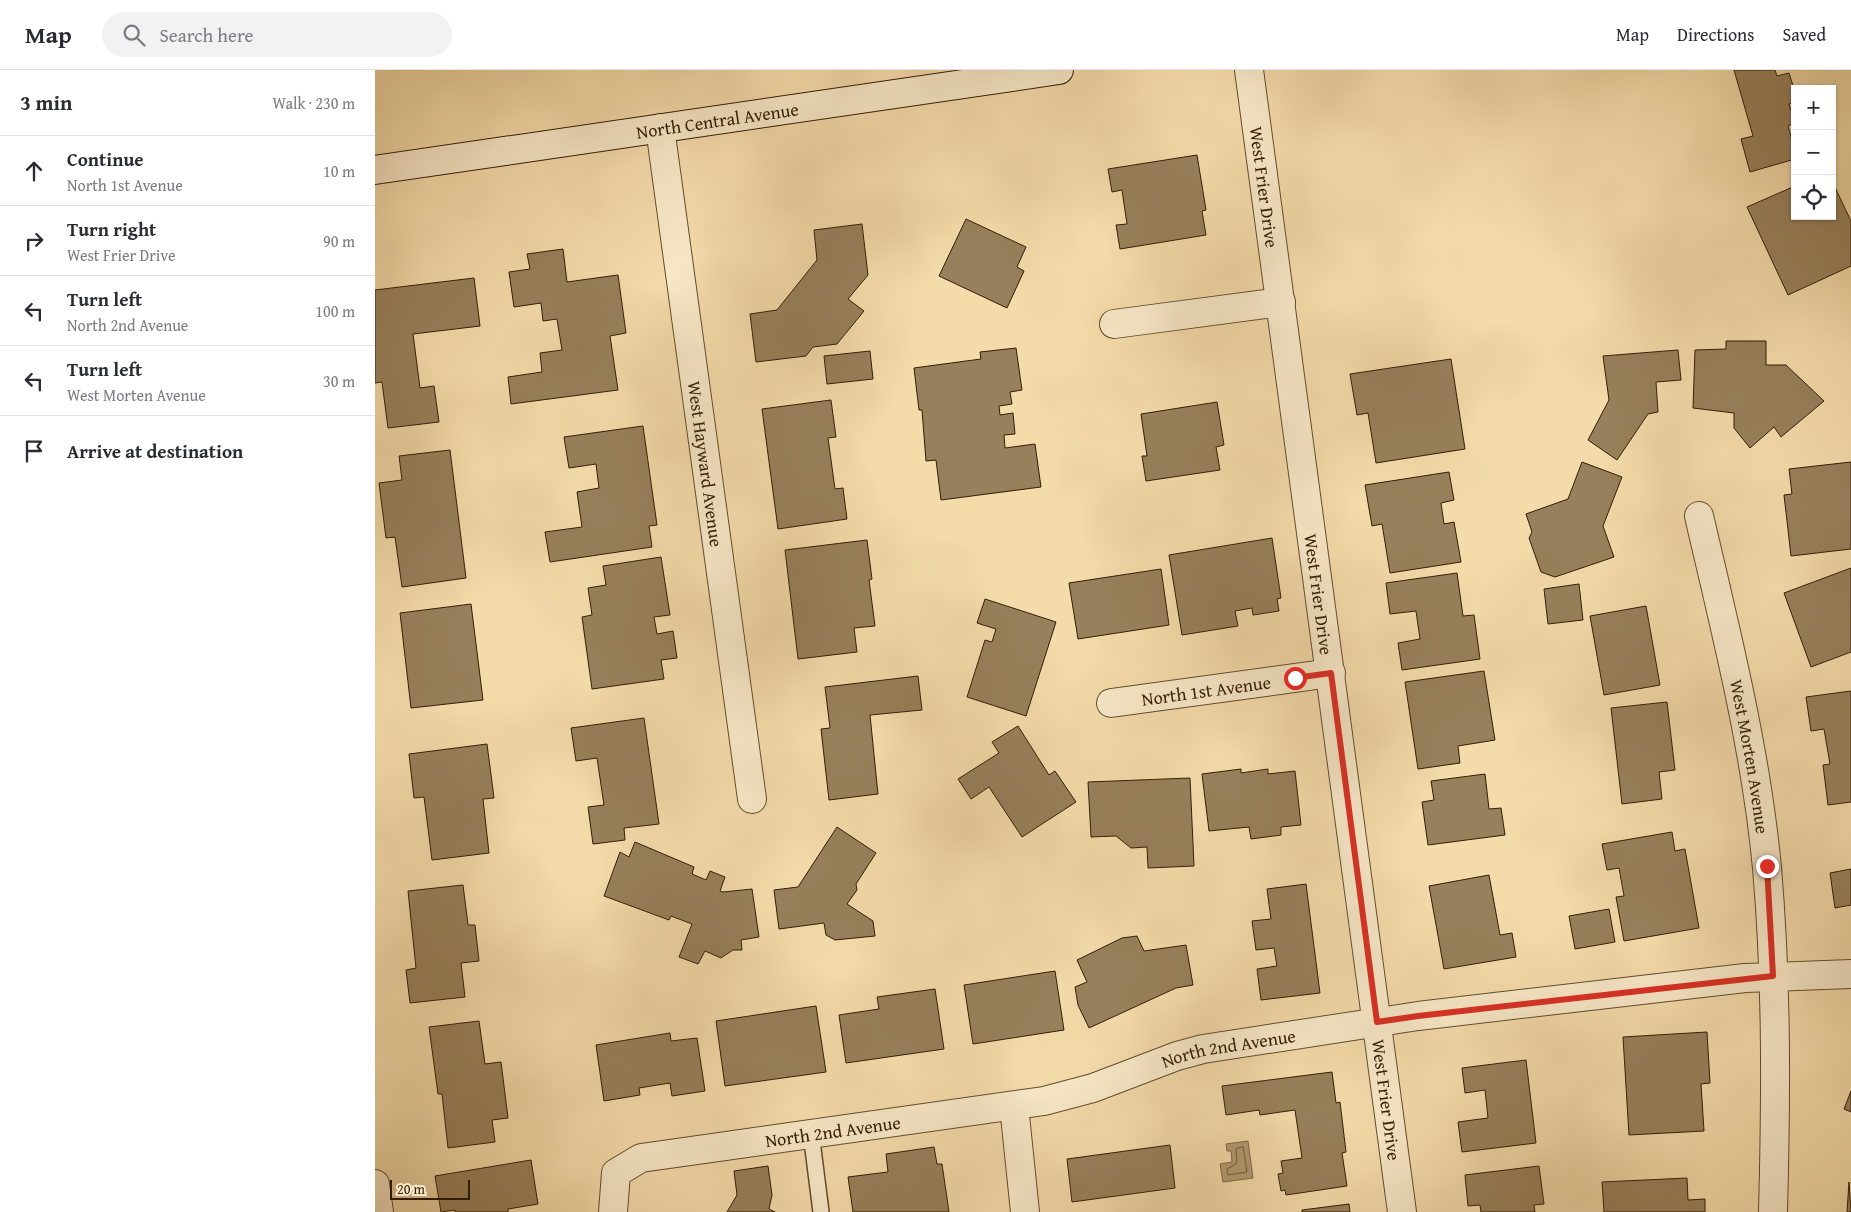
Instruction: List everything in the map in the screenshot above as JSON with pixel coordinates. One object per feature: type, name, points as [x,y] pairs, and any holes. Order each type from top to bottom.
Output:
[{"type":"street","name":"West Frier Drive","points":[[1249,70],[1402,1212]]},
{"type":"street","name":"North Central Avenue","points":[[375,170],[1048,71]]},
{"type":"street","name":"West Hayward Avenue","points":[[660,128],[752,799]]},
{"type":"street","points":[[1114,324],[1281,302]]},
{"type":"street","name":"West Morten Avenue","points":[[1699,516],[1748,740],[1767,866],[1777,1083],[1773,1212]]},
{"type":"street","name":"North 1st Avenue","points":[[1111,704],[1331,673]]},
{"type":"street","name":"North 2nd Avenue","points":[[613,1212],[616,1173],[641,1158],[1044,1101],[1093,1088],[1177,1056],[1203,1049],[1418,1016],[1773,976],[1851,974]]},
{"type":"street","points":[[1014,1106],[1025,1212]]},
{"type":"street","points":[[375,1184],[379,1212]]},
{"type":"lane","points":[[811,1133],[821,1212]]},
{"type":"water","points":[[1248,1141],[1253,1178],[1223,1182],[1220,1164],[1232,1162],[1231,1151],[1227,1151],[1226,1144]]},
{"type":"building","points":[[1734,70],[1775,70],[1777,76],[1789,73],[1793,85],[1791,85],[1791,103],[1789,104],[1791,125],[1788,126],[1791,136],[1791,160],[1750,172],[1741,139],[1753,136]]},
{"type":"building","points":[[1197,155],[1206,210],[1202,211],[1206,235],[1120,249],[1116,225],[1127,224],[1122,190],[1112,192],[1108,169]]},
{"type":"building","points":[[1791,188],[1791,220],[1836,220],[1836,189],[1851,221],[1851,266],[1788,295],[1747,207]]},
{"type":"building","points":[[966,219],[1026,247],[1017,267],[1024,271],[1007,308],[939,276]]},
{"type":"building","points":[[862,224],[868,275],[848,299],[864,311],[837,344],[813,347],[806,356],[756,362],[750,314],[777,310],[817,260],[814,230]]},
{"type":"building","points":[[563,249],[567,282],[618,275],[626,333],[610,336],[618,390],[511,404],[508,377],[542,372],[540,353],[562,350],[557,319],[543,321],[541,303],[514,307],[509,272],[530,269],[527,254]]},
{"type":"building","points":[[474,278],[480,326],[413,334],[420,388],[434,386],[439,422],[388,428],[382,382],[375,383],[375,290]]},
{"type":"building","points":[[1726,341],[1766,341],[1766,365],[1786,365],[1824,401],[1781,437],[1774,427],[1750,448],[1734,428],[1734,413],[1693,408],[1695,350],[1726,349]]},
{"type":"building","points":[[1016,348],[1022,390],[1010,392],[1012,404],[999,406],[1000,415],[1013,413],[1015,434],[1004,435],[1005,448],[1035,444],[1041,487],[941,500],[936,460],[926,461],[922,410],[919,410],[914,368],[981,359],[980,352]]},
{"type":"building","points":[[1678,350],[1681,380],[1656,382],[1658,412],[1648,414],[1617,460],[1588,440],[1609,400],[1603,356]]},
{"type":"building","points":[[870,351],[873,379],[827,384],[824,356]]},
{"type":"building","points":[[1451,359],[1465,449],[1376,463],[1368,413],[1357,415],[1350,374]]},
{"type":"building","points":[[831,400],[836,437],[828,438],[835,489],[843,488],[847,519],[778,529],[762,409]]},
{"type":"building","points":[[1217,402],[1224,445],[1216,447],[1220,470],[1146,481],[1142,456],[1147,456],[1141,414]]},
{"type":"building","points":[[643,426],[657,525],[649,526],[652,547],[550,562],[545,532],[582,527],[577,492],[599,488],[596,464],[569,468],[564,437]]},
{"type":"building","points":[[450,450],[466,578],[402,587],[395,537],[386,538],[379,483],[402,480],[399,456]]},
{"type":"building","points":[[1582,462],[1622,477],[1603,526],[1614,557],[1555,577],[1541,572],[1529,538],[1532,532],[1526,514],[1568,499]]},
{"type":"building","points":[[1851,462],[1851,549],[1791,556],[1784,495],[1792,494],[1789,469]]},
{"type":"building","points":[[1449,472],[1454,500],[1441,503],[1444,524],[1454,522],[1461,562],[1390,573],[1382,524],[1372,526],[1365,485]]},
{"type":"building","points":[[1272,538],[1281,598],[1277,599],[1279,611],[1253,615],[1252,608],[1235,611],[1238,626],[1182,635],[1169,555]]},
{"type":"building","points":[[867,540],[872,579],[869,580],[875,626],[854,628],[857,652],[798,659],[785,550]]},
{"type":"building","points":[[661,557],[670,615],[654,617],[657,634],[673,631],[677,658],[661,660],[664,679],[592,689],[582,617],[592,615],[588,588],[606,585],[603,566]]},
{"type":"building","points":[[1851,568],[1851,652],[1811,667],[1784,593]]},
{"type":"building","points":[[1161,569],[1169,625],[1078,639],[1069,583]]},
{"type":"building","points":[[1457,573],[1463,616],[1474,615],[1480,659],[1402,670],[1398,643],[1420,639],[1416,611],[1390,614],[1386,583]]},
{"type":"building","points":[[1579,584],[1583,620],[1548,624],[1544,589]]},
{"type":"building","points":[[985,599],[1056,622],[1026,716],[967,697],[985,640],[992,642],[996,629],[977,623]]},
{"type":"building","points":[[471,604],[483,700],[411,708],[400,613]]},
{"type":"building","points":[[1646,606],[1660,685],[1604,695],[1590,616]]},
{"type":"building","points":[[1484,671],[1495,740],[1458,746],[1460,763],[1418,769],[1405,682]]},
{"type":"building","points":[[918,676],[922,710],[870,715],[878,794],[829,800],[821,729],[830,728],[825,687]]},
{"type":"building","points":[[1851,691],[1851,802],[1828,805],[1823,765],[1830,764],[1824,729],[1811,731],[1806,697]]},
{"type":"building","points":[[1667,702],[1675,770],[1659,772],[1662,799],[1622,804],[1611,708]]},
{"type":"building","points":[[644,718],[659,824],[624,828],[625,840],[593,844],[588,807],[604,805],[597,758],[576,761],[571,728]]},
{"type":"building","points":[[1018,726],[1049,775],[1055,771],[1076,802],[1022,837],[989,787],[971,799],[958,779],[999,753],[992,742]]},
{"type":"building","points":[[487,744],[494,798],[483,799],[489,853],[432,860],[424,797],[414,798],[409,754]]},
{"type":"building","points":[[1241,769],[1241,773],[1268,769],[1268,774],[1295,771],[1301,825],[1281,827],[1281,835],[1251,839],[1249,827],[1209,831],[1202,774]]},
{"type":"building","points":[[1485,774],[1489,809],[1501,808],[1505,835],[1428,845],[1422,802],[1434,800],[1431,781]]},
{"type":"building","points":[[1190,778],[1194,866],[1148,868],[1147,847],[1131,848],[1116,836],[1091,837],[1088,782]]},
{"type":"building","points":[[837,827],[876,853],[856,884],[857,890],[847,904],[873,921],[875,936],[835,940],[826,935],[824,923],[779,929],[774,890],[798,887]]},
{"type":"building","points":[[1672,832],[1675,851],[1685,849],[1699,928],[1624,941],[1616,897],[1624,896],[1619,868],[1607,870],[1602,844]]},
{"type":"building","points":[[635,842],[694,867],[692,874],[706,880],[710,871],[725,877],[720,891],[752,889],[759,937],[741,940],[742,950],[733,950],[721,958],[705,951],[698,964],[679,957],[692,924],[671,916],[669,920],[604,896],[620,852],[629,857]]},
{"type":"building","points":[[1851,869],[1851,905],[1835,908],[1830,873]]},
{"type":"building","points":[[1489,875],[1500,935],[1512,933],[1516,957],[1444,969],[1429,886]]},
{"type":"building","points":[[1306,884],[1320,993],[1261,1000],[1257,969],[1277,966],[1274,948],[1256,950],[1252,921],[1271,919],[1267,889]]},
{"type":"building","points":[[463,885],[468,925],[475,925],[479,961],[461,963],[465,997],[410,1003],[406,970],[416,968],[408,891]]},
{"type":"building","points":[[1609,909],[1615,942],[1575,949],[1569,916]]},
{"type":"building","points":[[1137,936],[1144,951],[1186,945],[1193,985],[1176,988],[1089,1028],[1078,1005],[1075,987],[1087,982],[1077,960],[1122,938]]},
{"type":"building","points":[[1055,971],[1064,1030],[973,1044],[964,985]]},
{"type":"building","points":[[935,989],[944,1049],[846,1063],[839,1015],[879,1009],[877,997]]},
{"type":"building","points":[[816,1006],[826,1072],[725,1086],[716,1021]]},
{"type":"building","points":[[479,1021],[485,1064],[501,1062],[508,1118],[492,1120],[495,1142],[448,1148],[442,1094],[438,1094],[429,1027]]},
{"type":"building","points":[[1707,1032],[1710,1083],[1701,1084],[1704,1131],[1629,1135],[1623,1037]]},
{"type":"building","points":[[670,1033],[671,1041],[697,1038],[705,1091],[672,1096],[670,1083],[639,1088],[640,1095],[604,1101],[596,1045]]},
{"type":"building","points":[[1526,1060],[1536,1143],[1462,1152],[1458,1122],[1488,1118],[1485,1090],[1465,1093],[1462,1068]]},
{"type":"building","points":[[1332,1072],[1336,1103],[1340,1102],[1346,1152],[1342,1153],[1347,1186],[1286,1195],[1285,1190],[1281,1191],[1278,1174],[1283,1173],[1281,1161],[1302,1158],[1295,1110],[1260,1115],[1259,1110],[1226,1115],[1222,1086]]},
{"type":"building","points":[[1851,1091],[1851,1112],[1844,1109]]},
{"type":"building","points":[[1170,1145],[1175,1188],[1072,1202],[1067,1159]]},
{"type":"building","points":[[934,1147],[937,1164],[942,1164],[949,1212],[853,1212],[848,1177],[888,1172],[886,1154]]},
{"type":"building","points":[[531,1160],[538,1204],[508,1209],[508,1212],[455,1212],[455,1210],[441,1212],[435,1176]]},
{"type":"building","points":[[768,1166],[772,1195],[769,1209],[775,1212],[727,1212],[737,1195],[734,1171]]},
{"type":"building","points":[[1539,1166],[1544,1204],[1534,1205],[1535,1212],[1481,1212],[1480,1205],[1468,1206],[1465,1175]]},
{"type":"building","points":[[1687,1178],[1688,1200],[1705,1199],[1705,1212],[1604,1212],[1602,1182]]},
{"type":"building","points":[[1849,1182],[1851,1212],[1847,1212]]},
{"type":"building","points":[[1349,1204],[1350,1212],[1302,1212],[1302,1210]]},
{"type":"route","points":[[1295,678],[1331,673],[1377,1022],[1773,976],[1767,866]]}]
